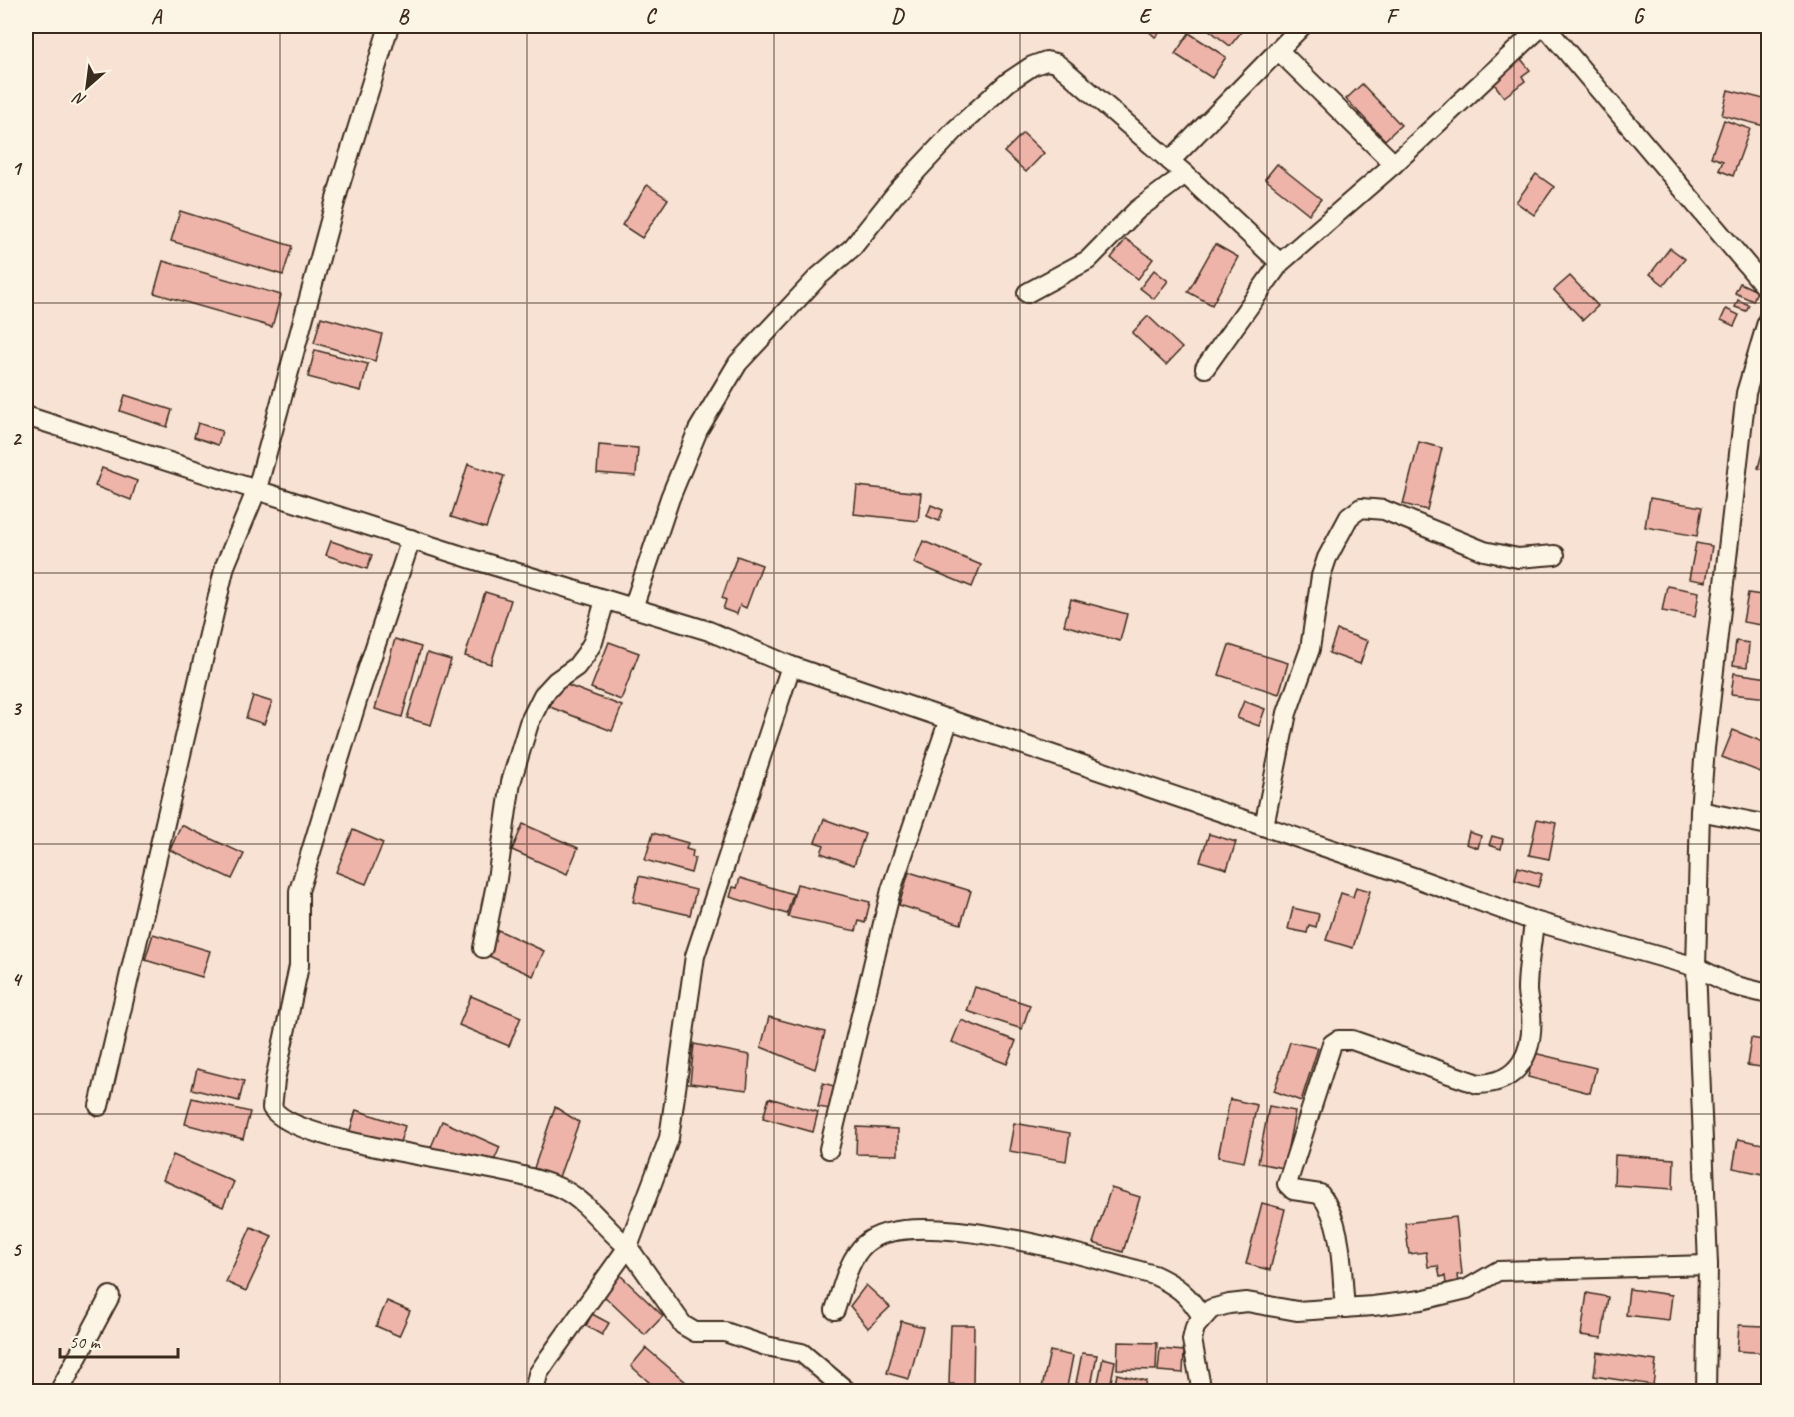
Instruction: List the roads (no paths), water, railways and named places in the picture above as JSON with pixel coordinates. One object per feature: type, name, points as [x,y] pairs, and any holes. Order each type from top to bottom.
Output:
[{"type":"street","points":[[99,1106],[225,566],[257,489],[339,188],[389,26]]},
{"type":"street","points":[[1170,161],[1302,26]]},
{"type":"street","points":[[1205,368],[1280,263],[1394,164],[1544,26],[1768,290]]},
{"type":"street","points":[[1278,50],[1394,164]]},
{"type":"street","points":[[633,608],[670,498],[698,430],[738,363],[818,277],[853,247],[896,193],[955,130],[1008,82],[1032,66],[1046,61],[1056,63],[1185,174],[1280,263]]},
{"type":"street","points":[[1027,293],[1088,260],[1137,210],[1185,174]]},
{"type":"street","points":[[1706,1392],[1708,1265],[1696,967],[1700,811],[1705,748],[1746,393],[1768,319]]},
{"type":"street","points":[[26,416],[709,631],[791,666],[1264,826],[1534,921],[1696,967],[1732,985],[1768,994]]},
{"type":"street","points":[[1264,826],[1287,713],[1310,649],[1321,576],[1348,517],[1361,508],[1369,507],[1384,510],[1484,551],[1518,558],[1555,555]]},
{"type":"street","points":[[411,539],[357,701],[299,891],[299,966],[275,1080],[272,1108],[277,1115],[286,1120],[328,1137],[505,1171],[565,1190],[591,1210],[610,1233],[628,1247],[683,1325],[696,1332],[725,1332],[766,1346],[802,1353],[848,1392]]},
{"type":"street","points":[[483,948],[497,879],[511,782],[529,723],[543,695],[556,681],[576,667],[586,654],[593,642],[605,600]]},
{"type":"street","points":[[534,1392],[538,1374],[628,1247],[669,1138],[695,956],[791,666]]},
{"type":"street","points":[[829,1149],[891,890],[949,719]]},
{"type":"street","points":[[1700,811],[1768,825]]},
{"type":"street","points":[[1345,1308],[1338,1237],[1331,1211],[1320,1194],[1293,1190],[1287,1184],[1332,1044],[1338,1040],[1352,1040],[1478,1084],[1496,1083],[1513,1075],[1523,1061],[1530,1040],[1531,1015],[1527,992],[1534,921]]},
{"type":"street","points":[[835,1310],[853,1261],[865,1244],[884,1234],[928,1228],[994,1234],[1154,1275],[1177,1286],[1192,1300],[1202,1317]]},
{"type":"street","points":[[1202,1392],[1192,1340],[1195,1327],[1211,1309],[1247,1302],[1298,1311],[1421,1300],[1478,1285],[1498,1271],[1708,1265]]},
{"type":"street","points":[[59,1392],[110,1296]]}]
